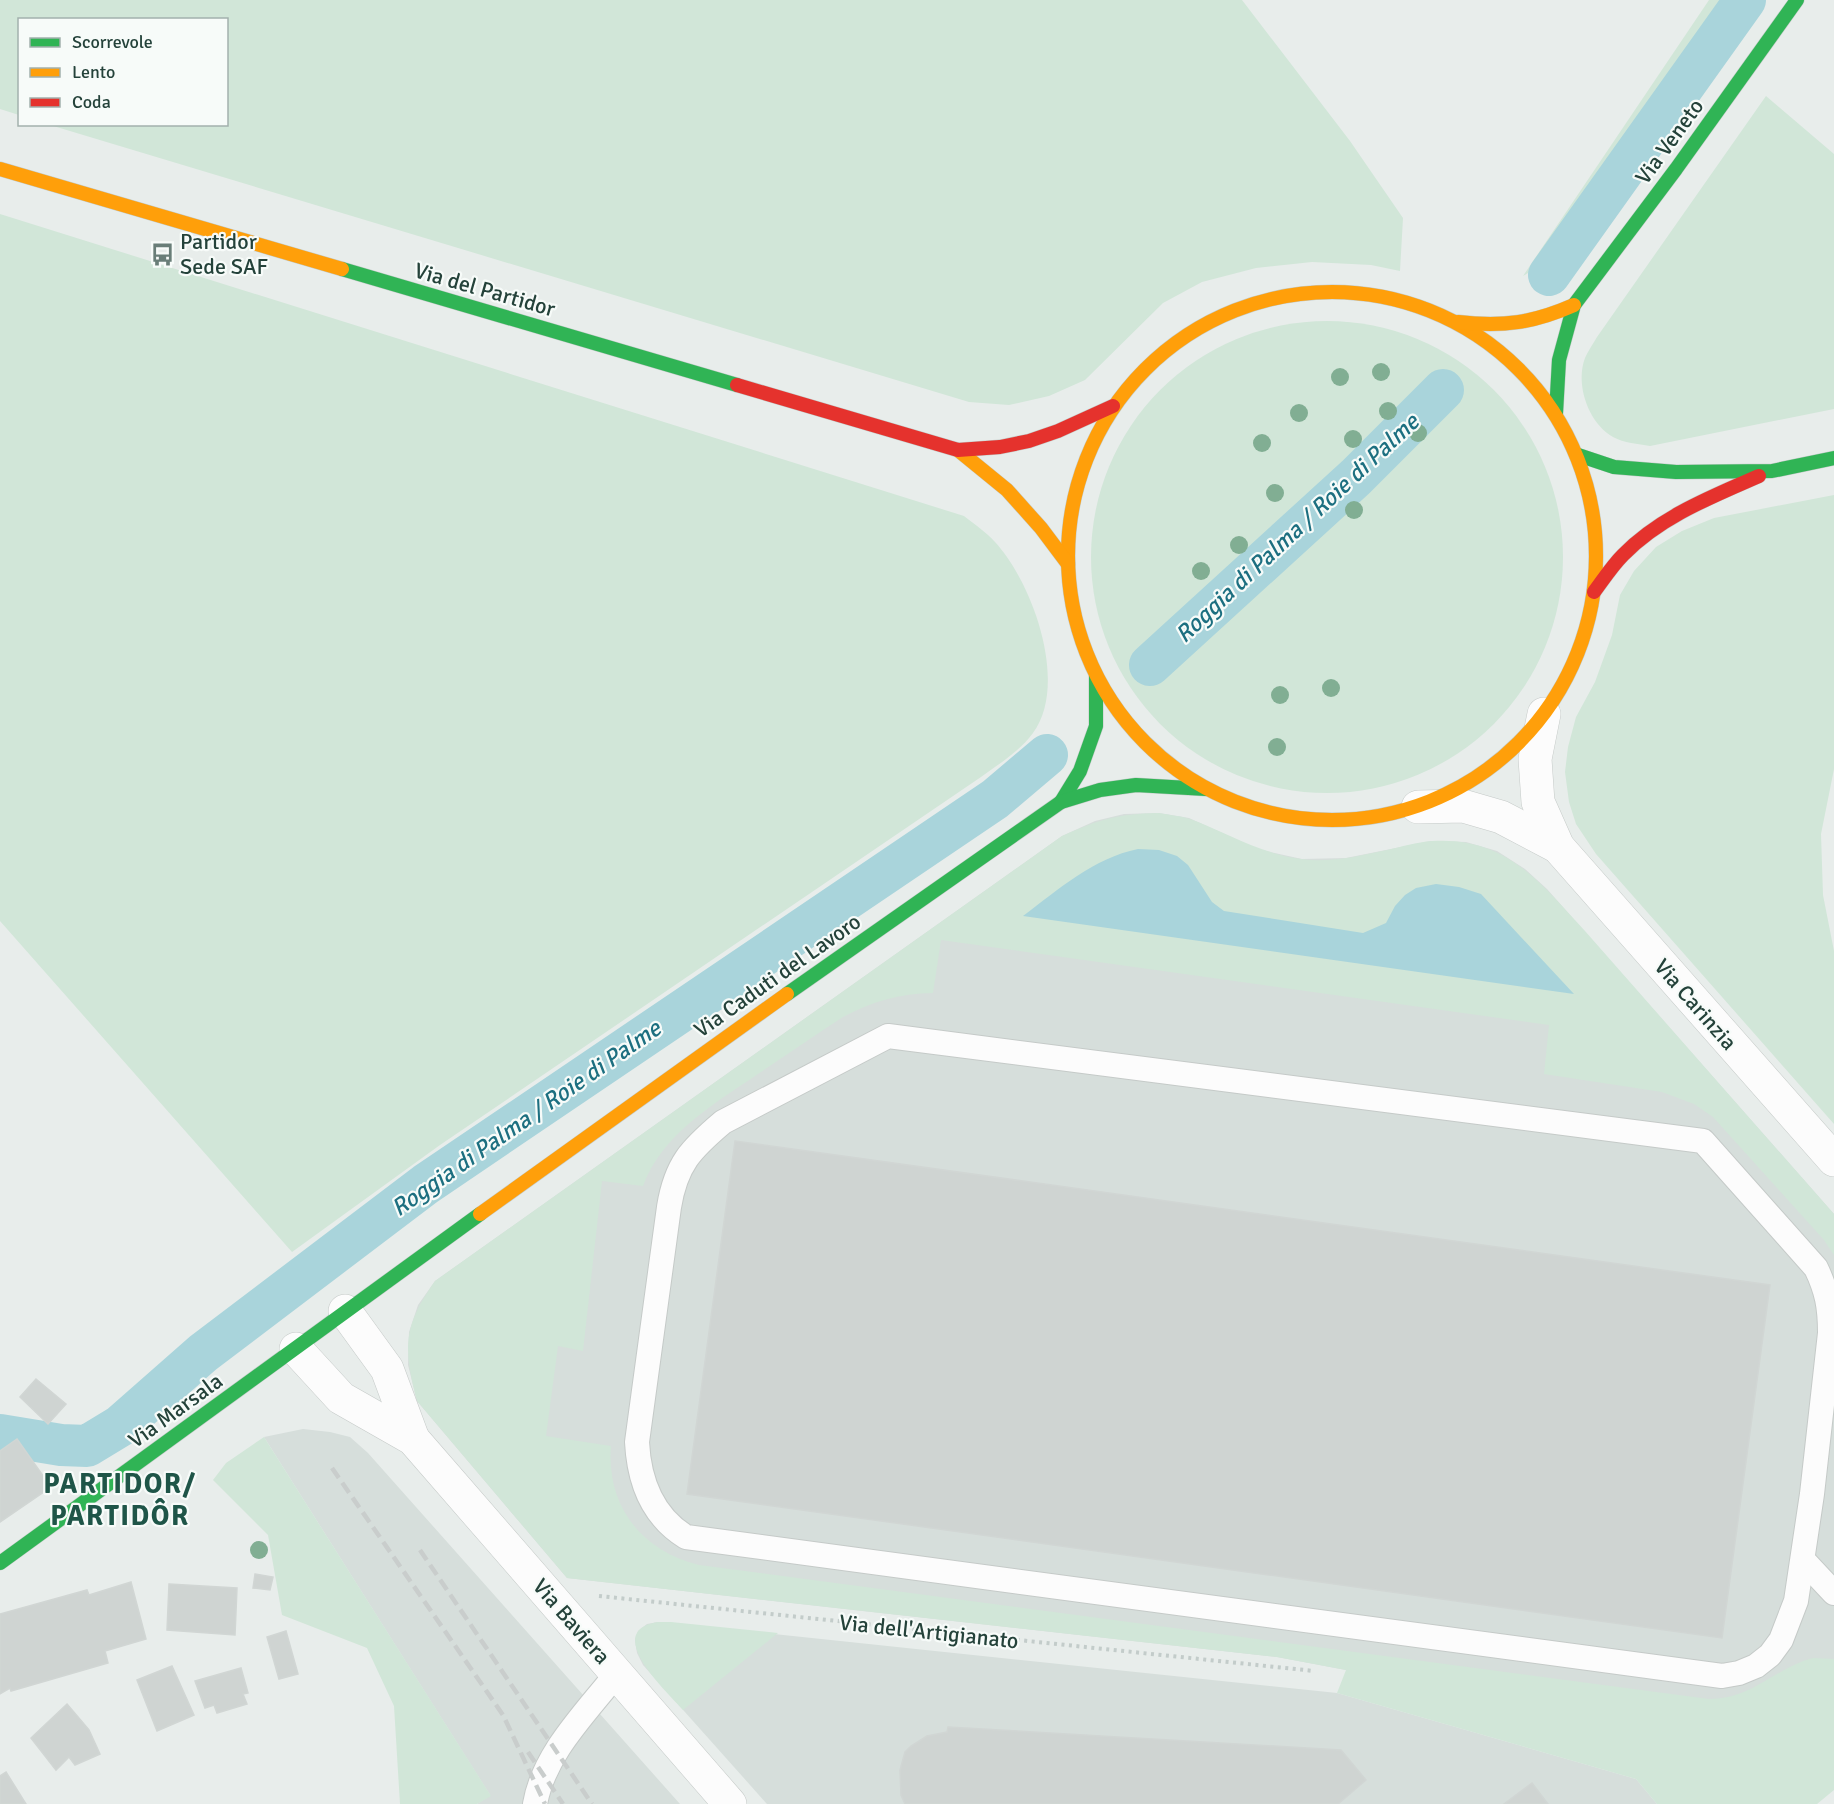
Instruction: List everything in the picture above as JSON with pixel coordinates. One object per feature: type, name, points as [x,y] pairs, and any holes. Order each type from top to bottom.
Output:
[{"type":"main road","name":"Via Veneto","points":[[1556,413],[1559,360],[1574,305],[1676,169],[1797,0]]},
{"type":"main road","name":"Via del Partidor","points":[[0,169],[958,450],[1001,447],[1037,438],[1068,428],[1113,406]]},
{"type":"main road","points":[[1333,290],[1397,298],[1458,322],[1512,362],[1556,413],[1578,455],[1591,500],[1597,546],[1594,592],[1577,656],[1544,714],[1509,753],[1466,784],[1418,807],[1365,819],[1311,820],[1257,810],[1207,789],[1163,759],[1125,721],[1096,676],[1076,621],[1068,564],[1070,522],[1078,482],[1092,443],[1113,406],[1155,357],[1208,320],[1269,297],[1333,290]]},
{"type":"main road","name":"Via Veneto","points":[[1458,322],[1493,326],[1524,324],[1546,318],[1574,305]]},
{"type":"main road","name":"Via del Partidor","points":[[958,450],[1007,490],[1041,528],[1068,564]]},
{"type":"main road","points":[[1578,455],[1614,467],[1676,472],[1772,471],[1834,458]]},
{"type":"main road","points":[[1594,592],[1624,554],[1654,527],[1689,507],[1772,471]]},
{"type":"main road","name":"Via Caduti del Lavoro","points":[[1061,802],[1080,771],[1096,726],[1096,676]]},
{"type":"main road","name":"Via Caduti del Lavoro","points":[[345,1311],[708,1048],[1061,802],[1100,790],[1136,785],[1207,789]]},
{"type":"main road","name":"Via Marsala","points":[[0,1563],[345,1311]]},
{"type":"street","name":"Via Carinzia","points":[[1544,714],[1535,759],[1538,801],[1558,847],[1834,1160]]},
{"type":"street","name":"Via Carinzia","points":[[1418,807],[1463,806],[1501,817],[1558,847]]},
{"type":"street","name":"Via Baviera","points":[[345,1311],[387,1369],[413,1439]]},
{"type":"street","name":"Via Baviera","points":[[296,1349],[340,1398],[413,1439],[730,1804]]},
{"type":"lane","points":[[888,1036],[1703,1141],[1816,1268],[1830,1307],[1830,1334],[1803,1560],[1796,1601],[1781,1640],[1770,1655],[1756,1666],[1739,1673],[1722,1676],[686,1537],[672,1528],[658,1513],[645,1488],[640,1472],[637,1442],[672,1189],[686,1158],[723,1122],[888,1036]]},
{"type":"lane","points":[[1803,1560],[1834,1593]]},
{"type":"lane","points":[[535,1804],[543,1775],[556,1751],[617,1673]]},
{"type":"path","name":"Via dell'Artigianato","points":[[545,1591],[1314,1671]]},
{"type":"shaded area","points":[[1159,813],[1189,818],[1257,849],[1302,859],[1346,858],[1431,841],[1466,842],[1497,851],[1525,869],[1547,889],[1834,1214],[1834,1789],[1346,1670],[1277,1657],[567,1578],[417,1401],[408,1365],[409,1332],[418,1305],[435,1281],[1062,836],[1095,821],[1124,814]]},
{"type":"shaded area","points":[[303,1429],[350,1437],[368,1453],[680,1804],[477,1804],[490,1795],[264,1437]]},
{"type":"shaded area","points":[[658,1622],[1337,1693],[1636,1779],[1657,1804],[767,1804],[643,1665],[637,1653],[635,1640],[638,1631],[647,1624]]},
{"type":"green space","points":[[0,0],[1242,0],[1350,141],[1403,218],[1400,271],[1371,265],[1312,262],[1256,268],[1202,282],[1163,303],[1085,380],[1049,396],[1009,405],[969,402],[53,126],[228,126],[228,18],[18,18],[18,115],[0,109]]},
{"type":"green space","points":[[1709,0],[1735,0],[1555,252],[1523,276]]},
{"type":"green space","points":[[1766,96],[1834,154],[1834,409],[1650,446],[1617,439],[1604,431],[1586,402],[1582,379],[1585,358],[1597,337]]},
{"type":"green space","points":[[0,214],[964,516],[984,531],[1009,560],[1022,582],[1042,634],[1047,662],[1048,688],[1043,712],[1033,733],[1016,751],[995,767],[440,1145],[292,1252],[0,921]]},
{"type":"green space","points":[[1327,321],[1373,325],[1417,339],[1458,361],[1494,390],[1523,426],[1545,467],[1559,511],[1563,557],[1559,603],[1545,647],[1523,688],[1494,724],[1458,753],[1417,775],[1373,789],[1327,793],[1281,789],[1237,775],[1196,753],[1160,724],[1131,688],[1109,647],[1095,603],[1091,557],[1095,511],[1109,467],[1131,426],[1160,390],[1196,361],[1237,339],[1281,325]]},
{"type":"green space","points":[[1834,495],[1834,769],[1821,834],[1823,895],[1834,951],[1834,1124],[1596,854],[1576,824],[1569,802],[1565,772],[1568,747],[1576,717],[1595,682],[1612,635],[1620,595],[1634,571],[1656,547],[1682,531],[1714,518]]},
{"type":"green space","points":[[1159,813],[1190,819],[1258,848],[1301,859],[1334,859],[1432,841],[1458,841],[1501,854],[1536,880],[1585,931],[1834,1214],[1834,1255],[1824,1240],[1713,1117],[1694,1104],[1662,1092],[1544,1074],[1549,1025],[941,940],[933,993],[897,997],[875,1003],[843,1017],[821,1031],[691,1122],[663,1151],[643,1186],[602,1181],[583,1351],[558,1346],[546,1436],[611,1446],[614,1488],[631,1522],[644,1537],[660,1549],[699,1565],[1709,1699],[1723,1698],[1747,1691],[1803,1661],[1813,1658],[1834,1659],[1834,1790],[1817,1804],[1657,1804],[1636,1779],[1337,1693],[1346,1670],[1277,1657],[567,1578],[417,1401],[409,1366],[409,1338],[417,1312],[435,1281],[1062,836],[1087,825],[1109,819]]},
{"type":"green space","points":[[264,1437],[491,1796],[477,1804],[400,1804],[394,1706],[367,1648],[282,1615],[268,1535],[213,1480],[226,1463]]},
{"type":"green space","points":[[658,1622],[778,1633],[683,1710],[653,1676],[636,1649],[635,1637],[642,1628]]},
{"type":"water","points":[[1138,849],[1159,850],[1177,856],[1188,865],[1212,902],[1224,911],[1363,933],[1386,923],[1395,906],[1405,895],[1416,888],[1436,884],[1459,887],[1481,894],[1574,994],[1023,916],[1092,867],[1122,853]]},
{"type":"building","points":[[735,1141],[1770,1285],[1722,1638],[687,1494]]},
{"type":"building","points":[[36,1379],[66,1404],[48,1424],[20,1397]]},
{"type":"building","points":[[17,1439],[51,1487],[0,1522],[0,1451]]},
{"type":"building","points":[[255,1574],[273,1577],[270,1590],[253,1588]]},
{"type":"building","points":[[131,1582],[146,1639],[105,1651],[108,1663],[11,1691],[10,1688],[0,1694],[0,1614],[87,1590],[89,1595]]},
{"type":"building","points":[[169,1584],[237,1588],[235,1635],[167,1630]]},
{"type":"building","points":[[286,1631],[298,1674],[279,1679],[267,1637]]},
{"type":"building","points":[[172,1666],[194,1715],[157,1731],[137,1680]]},
{"type":"building","points":[[241,1668],[248,1693],[243,1694],[247,1704],[217,1713],[214,1705],[205,1708],[195,1681]]},
{"type":"building","points":[[67,1704],[89,1730],[100,1754],[75,1765],[69,1757],[56,1770],[31,1738]]},
{"type":"building","points":[[948,1727],[1341,1750],[1366,1780],[1338,1804],[905,1804],[901,1795],[900,1770],[905,1752],[927,1736],[947,1732]]},
{"type":"building","points":[[6,1772],[26,1804],[0,1804],[0,1776]]},
{"type":"building","points":[[1532,1783],[1548,1804],[1504,1804]]},
{"type":"waterway","name":"Roggia di Palma / Roie di Palme","points":[[1549,275],[1745,0]]},
{"type":"waterway","name":"Roggia di Palma / Roie di Palme","points":[[1150,665],[1356,477],[1443,390]]},
{"type":"waterway","name":"Roggia di Palma / Roie di Palme","points":[[0,1435],[61,1445],[87,1446],[120,1426],[203,1353],[426,1184],[995,799],[1047,755]]},
{"type":"railway","points":[[332,1468],[503,1715],[545,1804]]},
{"type":"railway","points":[[420,1550],[592,1804]]},
{"type":"railway","points":[[528,1752],[563,1804]]},
{"type":"traffic: fast","points":[[1556,413],[1559,360],[1574,305],[1676,169],[1797,0]]},
{"type":"traffic: fast","points":[[342,269],[737,385]]},
{"type":"traffic: fast","points":[[1578,455],[1614,467],[1676,472],[1772,471],[1834,458]]},
{"type":"traffic: fast","points":[[1061,802],[1080,771],[1096,726],[1096,676]]},
{"type":"traffic: fast","points":[[787,994],[1061,802],[1100,790],[1136,785],[1206,789]]},
{"type":"traffic: fast","points":[[0,1563],[480,1214]]},
{"type":"traffic: slow","points":[[0,169],[342,269]]},
{"type":"traffic: slow","points":[[1332,292],[1384,297],[1433,312],[1479,336],[1519,369],[1552,409],[1576,455],[1591,504],[1596,556],[1591,608],[1576,657],[1552,703],[1519,743],[1479,776],[1433,800],[1384,815],[1332,820],[1280,815],[1231,800],[1185,776],[1145,743],[1112,703],[1088,657],[1073,608],[1068,556],[1073,504],[1088,455],[1112,409],[1145,369],[1185,336],[1231,312],[1280,297],[1332,292]]},
{"type":"traffic: slow","points":[[1458,322],[1489,324],[1518,322],[1545,316],[1574,305]]},
{"type":"traffic: slow","points":[[958,450],[1007,490],[1041,528],[1068,564]]},
{"type":"traffic: slow","points":[[480,1214],[787,994]]},
{"type":"traffic: jam","points":[[737,385],[958,450],[1000,447],[1029,441],[1058,431],[1113,406]]},
{"type":"traffic: jam","points":[[1594,592],[1619,559],[1653,530],[1687,509],[1759,476]]},
{"type":"place","name":"Partidor Sede SAF","points":[[162,254]]},
{"type":"district","name":"PARTIDOR/ PARTIDÔR","points":[[120,1499]]}]
